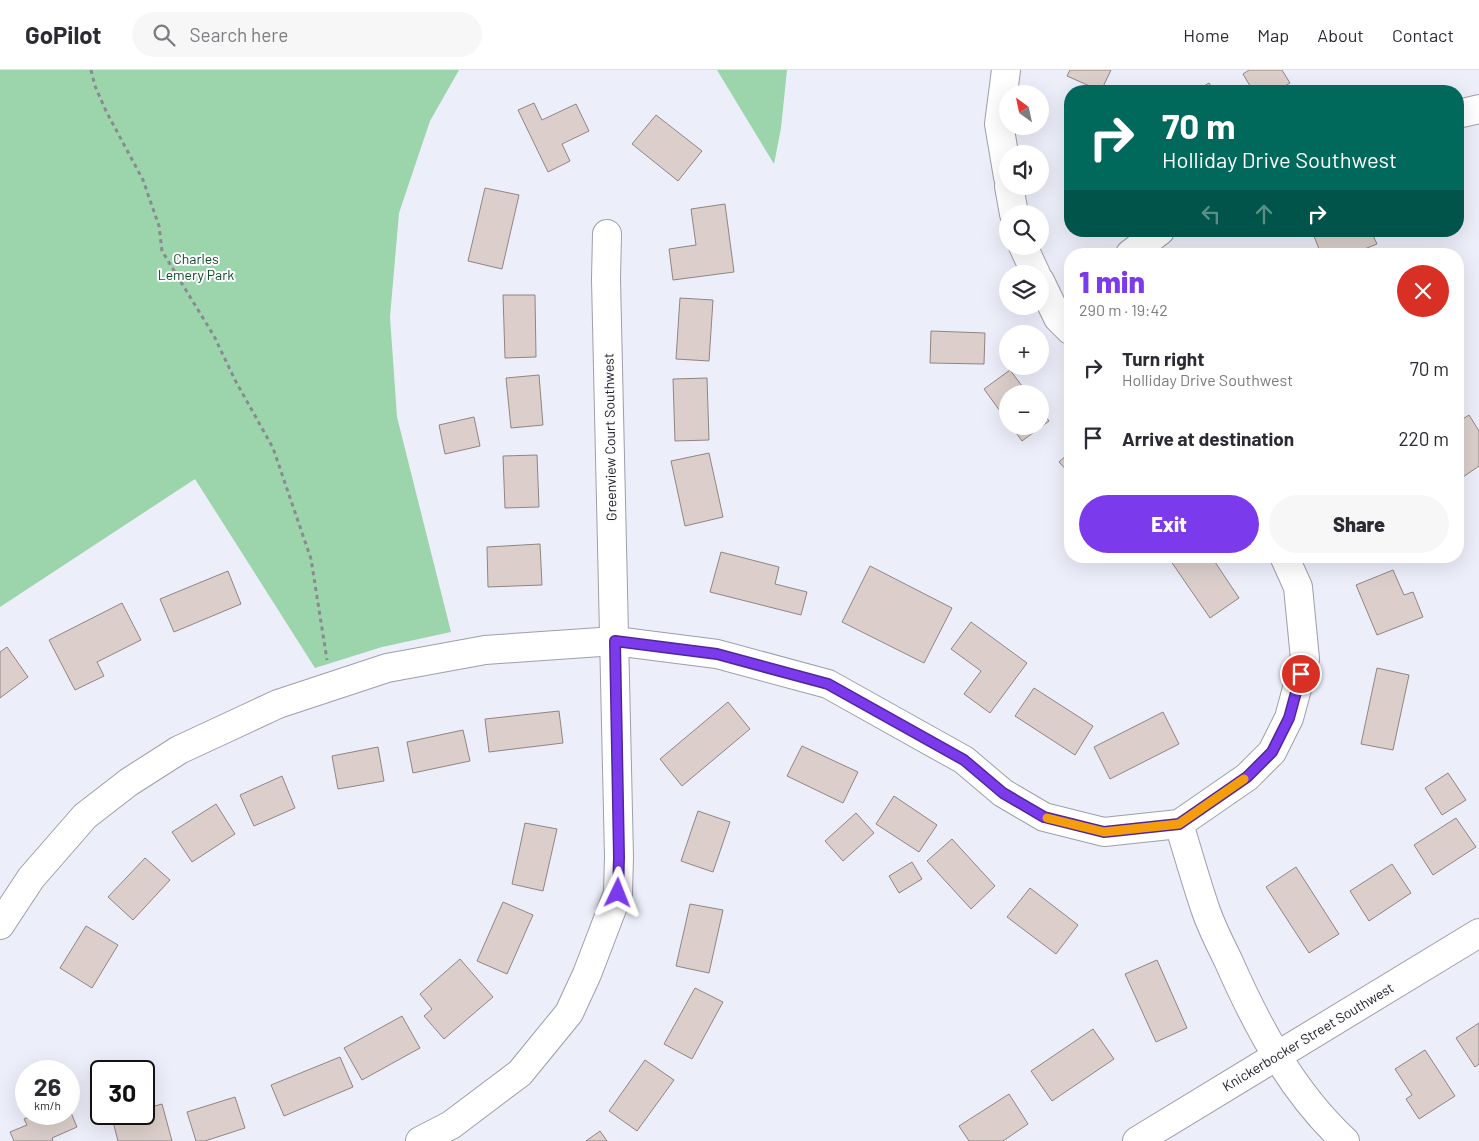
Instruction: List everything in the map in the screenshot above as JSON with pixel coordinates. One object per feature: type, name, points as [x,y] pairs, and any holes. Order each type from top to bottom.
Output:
[{"type":"street","points":[[1002,145],[998,124],[1006,70]]},
{"type":"street","points":[[1464,113],[1479,109]]},
{"type":"street","name":"Greenview Court Southwest","points":[[420,1141],[451,1125],[520,1073],[569,1013],[588,974],[618,893],[615,641],[606,279],[608,234]]},
{"type":"street","points":[[1138,248],[1152,237]]},
{"type":"street","points":[[1049,294],[1064,315]]},
{"type":"street","points":[[0,925],[31,878],[86,816],[129,782],[180,750],[278,704],[387,668],[486,650],[615,641],[717,654],[828,684],[964,760],[1003,793],[1044,817],[1104,832],[1179,824],[1247,777],[1272,752],[1289,718],[1305,659],[1298,587],[1287,563]]},
{"type":"street","points":[[1179,824],[1207,913],[1245,999],[1298,1089],[1328,1125],[1345,1141]]},
{"type":"street","name":"Knickerbocker Street Southwest","points":[[1137,1141],[1479,933]]},
{"type":"path","points":[[91,70],[106,110],[143,180],[158,226],[162,251],[214,336],[235,380],[273,448],[311,559],[331,687]]},
{"type":"green space","name":"Charles Lemery Park","points":[[0,70],[459,70],[430,121],[399,213],[390,317],[397,417],[451,632],[382,647],[315,668],[195,479],[0,607]]},
{"type":"green space","points":[[717,70],[787,70],[781,128],[774,164]]},
{"type":"building","points":[[1070,70],[1111,70],[1104,85],[1087,85],[1067,76]]},
{"type":"building","points":[[1249,70],[1282,70],[1290,83],[1287,85],[1249,85],[1243,74]]},
{"type":"building","points":[[534,103],[542,120],[576,104],[589,131],[562,144],[570,161],[548,172],[518,110]]},
{"type":"building","points":[[656,115],[702,151],[678,181],[632,144]]},
{"type":"building","points":[[485,188],[519,195],[502,269],[468,261]]},
{"type":"building","points":[[725,204],[734,272],[673,280],[669,249],[696,245],[691,209]]},
{"type":"building","points":[[1314,237],[1374,237],[1377,244],[1367,248],[1319,248]]},
{"type":"building","points":[[503,295],[535,295],[536,357],[505,358]]},
{"type":"building","points":[[680,298],[713,300],[709,361],[676,359]]},
{"type":"building","points":[[931,331],[985,333],[984,364],[930,363]]},
{"type":"building","points":[[539,375],[543,425],[511,428],[506,378]]},
{"type":"building","points":[[1003,375],[1014,375],[1021,385],[999,385],[999,410],[984,389]]},
{"type":"building","points":[[707,378],[709,440],[675,441],[673,379]]},
{"type":"building","points":[[1469,415],[1479,431],[1479,466],[1464,476],[1464,418]]},
{"type":"building","points":[[474,417],[480,446],[445,454],[439,425]]},
{"type":"building","points":[[1018,435],[1030,435],[1022,441]]},
{"type":"building","points":[[709,453],[723,517],[685,526],[671,461]]},
{"type":"building","points":[[537,455],[539,507],[505,508],[503,456]]},
{"type":"building","points":[[1064,457],[1064,467],[1059,462]]},
{"type":"building","points":[[540,544],[542,585],[488,587],[487,547]]},
{"type":"building","points":[[721,552],[779,567],[775,584],[807,592],[801,615],[710,592]]},
{"type":"building","points":[[1172,563],[1216,563],[1239,598],[1210,618]]},
{"type":"building","points":[[870,566],[952,608],[924,663],[842,622]]},
{"type":"building","points":[[1393,570],[1404,595],[1413,592],[1423,617],[1377,635],[1356,585]]},
{"type":"building","points":[[228,571],[241,604],[174,632],[160,599]]},
{"type":"building","points":[[122,603],[141,640],[97,662],[104,676],[75,690],[49,640]]},
{"type":"building","points":[[971,622],[1027,663],[990,713],[964,694],[981,671],[951,649]]},
{"type":"building","points":[[7,647],[28,677],[0,698],[0,652]]},
{"type":"building","points":[[1377,668],[1409,675],[1393,750],[1361,744]]},
{"type":"building","points":[[1034,688],[1093,726],[1075,755],[1015,716]]},
{"type":"building","points":[[728,702],[750,729],[682,786],[660,759]]},
{"type":"building","points":[[559,711],[563,743],[489,752],[485,719]]},
{"type":"building","points":[[1163,712],[1179,744],[1110,779],[1094,747]]},
{"type":"building","points":[[463,730],[470,761],[413,773],[407,742]]},
{"type":"building","points":[[802,746],[858,772],[843,803],[787,776]]},
{"type":"building","points":[[378,747],[384,781],[338,789],[332,756]]},
{"type":"building","points":[[1448,773],[1466,800],[1442,815],[1425,788]]},
{"type":"building","points":[[282,776],[295,808],[254,826],[240,795]]},
{"type":"building","points":[[894,796],[937,825],[919,852],[876,824]]},
{"type":"building","points":[[216,804],[235,834],[192,862],[172,832]]},
{"type":"building","points":[[698,811],[730,822],[713,872],[681,861]]},
{"type":"building","points":[[856,813],[874,833],[843,861],[825,841]]},
{"type":"building","points":[[1456,818],[1476,847],[1433,875],[1414,845]]},
{"type":"building","points":[[525,823],[557,829],[543,891],[512,884]]},
{"type":"building","points":[[952,839],[995,886],[971,909],[927,861]]},
{"type":"building","points":[[145,858],[170,880],[133,920],[108,897]]},
{"type":"building","points":[[912,862],[922,879],[899,893],[889,876]]},
{"type":"building","points":[[1392,864],[1411,893],[1369,921],[1350,891]]},
{"type":"building","points":[[1296,867],[1339,934],[1309,953],[1266,887]]},
{"type":"building","points":[[1030,888],[1078,925],[1056,954],[1007,917]]},
{"type":"building","points":[[503,902],[533,915],[507,974],[477,961]]},
{"type":"building","points":[[690,904],[723,910],[709,973],[676,966]]},
{"type":"building","points":[[86,926],[118,945],[92,988],[60,968]]},
{"type":"building","points":[[460,959],[493,997],[444,1039],[424,1016],[432,1009],[420,994]]},
{"type":"building","points":[[1157,960],[1187,1028],[1156,1042],[1125,974]]},
{"type":"building","points":[[695,988],[723,1002],[692,1059],[664,1044]]},
{"type":"building","points":[[402,1016],[420,1048],[362,1080],[344,1048]]},
{"type":"building","points":[[1479,1023],[1479,1064],[1475,1067],[1456,1038]]},
{"type":"building","points":[[1093,1029],[1114,1059],[1052,1101],[1031,1071]]},
{"type":"building","points":[[1425,1050],[1455,1096],[1419,1119],[1406,1099],[1412,1095],[1395,1069]]},
{"type":"building","points":[[340,1057],[353,1087],[284,1116],[271,1085]]},
{"type":"building","points":[[645,1060],[674,1080],[637,1131],[609,1111]]},
{"type":"building","points":[[1009,1094],[1028,1124],[1003,1141],[969,1141],[959,1126]]},
{"type":"building","points":[[235,1097],[245,1128],[205,1141],[196,1141],[187,1112]]},
{"type":"building","points":[[162,1104],[172,1141],[118,1141],[114,1125],[155,1125],[155,1106]]},
{"type":"building","points":[[27,1125],[76,1125],[77,1127],[52,1138],[53,1141],[14,1141],[10,1132]]},
{"type":"building","points":[[600,1131],[607,1141],[586,1141]]},
{"type":"slow traffic","points":[[1047,818],[1104,832],[1179,824],[1244,779]]},
{"type":"route","points":[[618,893],[615,641],[717,654],[828,684],[964,760],[1003,793],[1044,817],[1104,832],[1179,824],[1247,777],[1272,752],[1289,718],[1301,674]]}]
